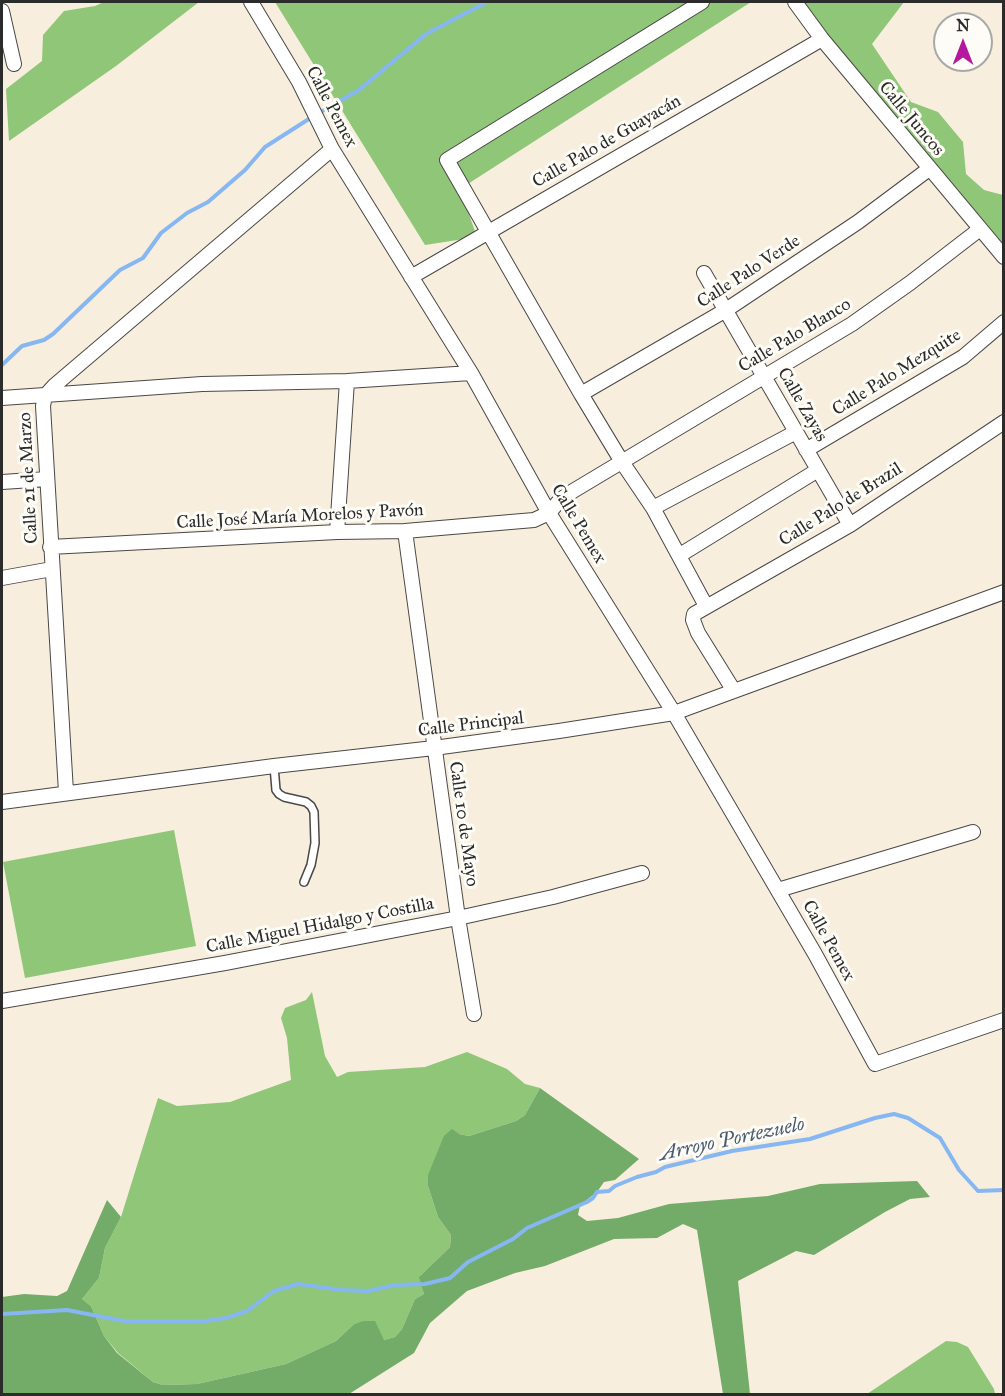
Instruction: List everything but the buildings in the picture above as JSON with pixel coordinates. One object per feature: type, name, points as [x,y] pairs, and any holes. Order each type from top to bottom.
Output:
[{"type":"street","name":"Calle Pemex","points":[[251,2],[299,82],[332,150],[471,374],[549,513],[674,713],[778,890],[875,1064],[1004,1020]]},
{"type":"street","points":[[702,2],[447,160],[581,394],[680,555],[700,610],[693,620],[698,633],[734,692]]},
{"type":"street","name":"Calle Juncos","points":[[795,2],[822,39],[1004,257]]},
{"type":"street","points":[[2,11],[14,64]]},
{"type":"street","name":"Calle Palo de Guayacán","points":[[411,277],[822,39]]},
{"type":"street","name":"Calle 21 de Marzo","points":[[66,792],[46,479],[43,406],[45,396],[55,385],[332,150]]},
{"type":"street","name":"Calle Palo Verde","points":[[581,394],[726,310],[858,222],[928,168]]},
{"type":"street","name":"Calle Palo Blanco","points":[[549,513],[567,496],[764,375],[852,324],[980,229]]},
{"type":"street","name":"Calle Zayas","points":[[704,273],[850,525]]},
{"type":"street","name":"Calle Palo Mezquite","points":[[806,450],[963,357],[1004,322]]},
{"type":"street","points":[[2,398],[202,384],[347,381],[471,374]]},
{"type":"street","points":[[337,532],[347,381]]},
{"type":"street","name":"Calle Palo de Brazil","points":[[700,610],[850,525],[1004,422]]},
{"type":"street","points":[[653,508],[796,432]]},
{"type":"street","points":[[680,555],[818,470]]},
{"type":"street","points":[[2,482],[46,479]]},
{"type":"street","name":"Calle José María Morelos y Pavón","points":[[50,547],[337,532],[405,531],[534,520],[549,513]]},
{"type":"street","name":"Calle 10 de Mayo","points":[[405,531],[458,918],[474,1014]]},
{"type":"street","points":[[2,578],[52,569]]},
{"type":"street","name":"Calle Principal","points":[[2,802],[66,792],[434,748],[674,713],[1004,592]]},
{"type":"street","points":[[778,890],[973,832]]},
{"type":"street","name":"Calle Miguel Hidalgo y Costilla","points":[[2,1001],[225,963],[458,918],[553,897],[642,873]]},
{"type":"lane","points":[[274,766],[275,784],[279,794],[306,802],[314,812],[315,843],[311,865],[304,882]]},
{"type":"green space","points":[[104,2],[199,2],[116,66],[9,141],[6,89],[42,61],[43,35],[64,11],[95,6]]},
{"type":"green space","points":[[275,2],[751,2],[460,189],[477,237],[425,245]]},
{"type":"green space","points":[[798,2],[904,2],[872,44],[911,102],[938,112],[963,142],[966,174],[984,190],[1003,195],[1003,247]]},
{"type":"green space","points":[[174,830],[196,946],[25,978],[3,862]]},
{"type":"green space","points":[[312,992],[325,1056],[337,1077],[348,1072],[425,1067],[467,1052],[507,1069],[525,1084],[540,1088],[525,1115],[516,1121],[469,1136],[459,1134],[428,1186],[438,1217],[451,1235],[450,1247],[420,1276],[424,1294],[415,1299],[402,1329],[395,1337],[384,1340],[353,1325],[336,1341],[286,1364],[197,1384],[163,1385],[153,1382],[118,1353],[104,1336],[91,1306],[82,1299],[99,1278],[105,1248],[121,1217],[158,1098],[177,1106],[230,1102],[291,1080],[287,1038],[281,1018],[285,1008],[306,1000]]},
{"type":"green space","points":[[540,1088],[639,1159],[615,1180],[604,1182],[597,1192],[580,1205],[578,1215],[587,1221],[618,1218],[669,1204],[768,1196],[820,1184],[917,1181],[930,1197],[910,1199],[814,1255],[796,1251],[738,1281],[750,1394],[723,1394],[697,1230],[683,1224],[657,1238],[614,1239],[545,1266],[515,1273],[467,1291],[430,1323],[414,1353],[349,1394],[2,1394],[2,1297],[24,1294],[57,1296],[67,1291],[107,1200],[121,1217],[105,1248],[99,1278],[82,1299],[91,1306],[104,1336],[117,1353],[153,1382],[163,1385],[197,1384],[286,1364],[336,1341],[353,1325],[363,1321],[375,1321],[384,1340],[395,1337],[402,1329],[415,1299],[424,1294],[419,1277],[450,1247],[451,1235],[438,1217],[428,1186],[428,1175],[444,1136],[452,1129],[459,1134],[469,1136],[516,1121],[525,1115]]},
{"type":"green space","points":[[946,1341],[957,1342],[968,1347],[995,1394],[867,1394]]},
{"type":"waterway","points":[[319,113],[359,90],[426,34],[487,2]]},
{"type":"waterway","points":[[2,365],[22,346],[44,340],[53,334],[120,270],[143,258],[161,233],[187,213],[208,202],[245,170],[265,147],[312,117]]},
{"type":"waterway","name":"Arroyo Portezuelo","points":[[2,1314],[67,1310],[124,1321],[205,1321],[226,1318],[247,1311],[274,1291],[298,1284],[368,1291],[396,1285],[425,1284],[450,1278],[468,1262],[513,1239],[527,1228],[587,1202],[597,1192],[609,1191],[637,1177],[665,1167],[732,1151],[810,1139],[894,1114],[908,1118],[940,1138],[959,1170],[978,1191],[1004,1190]]}]
